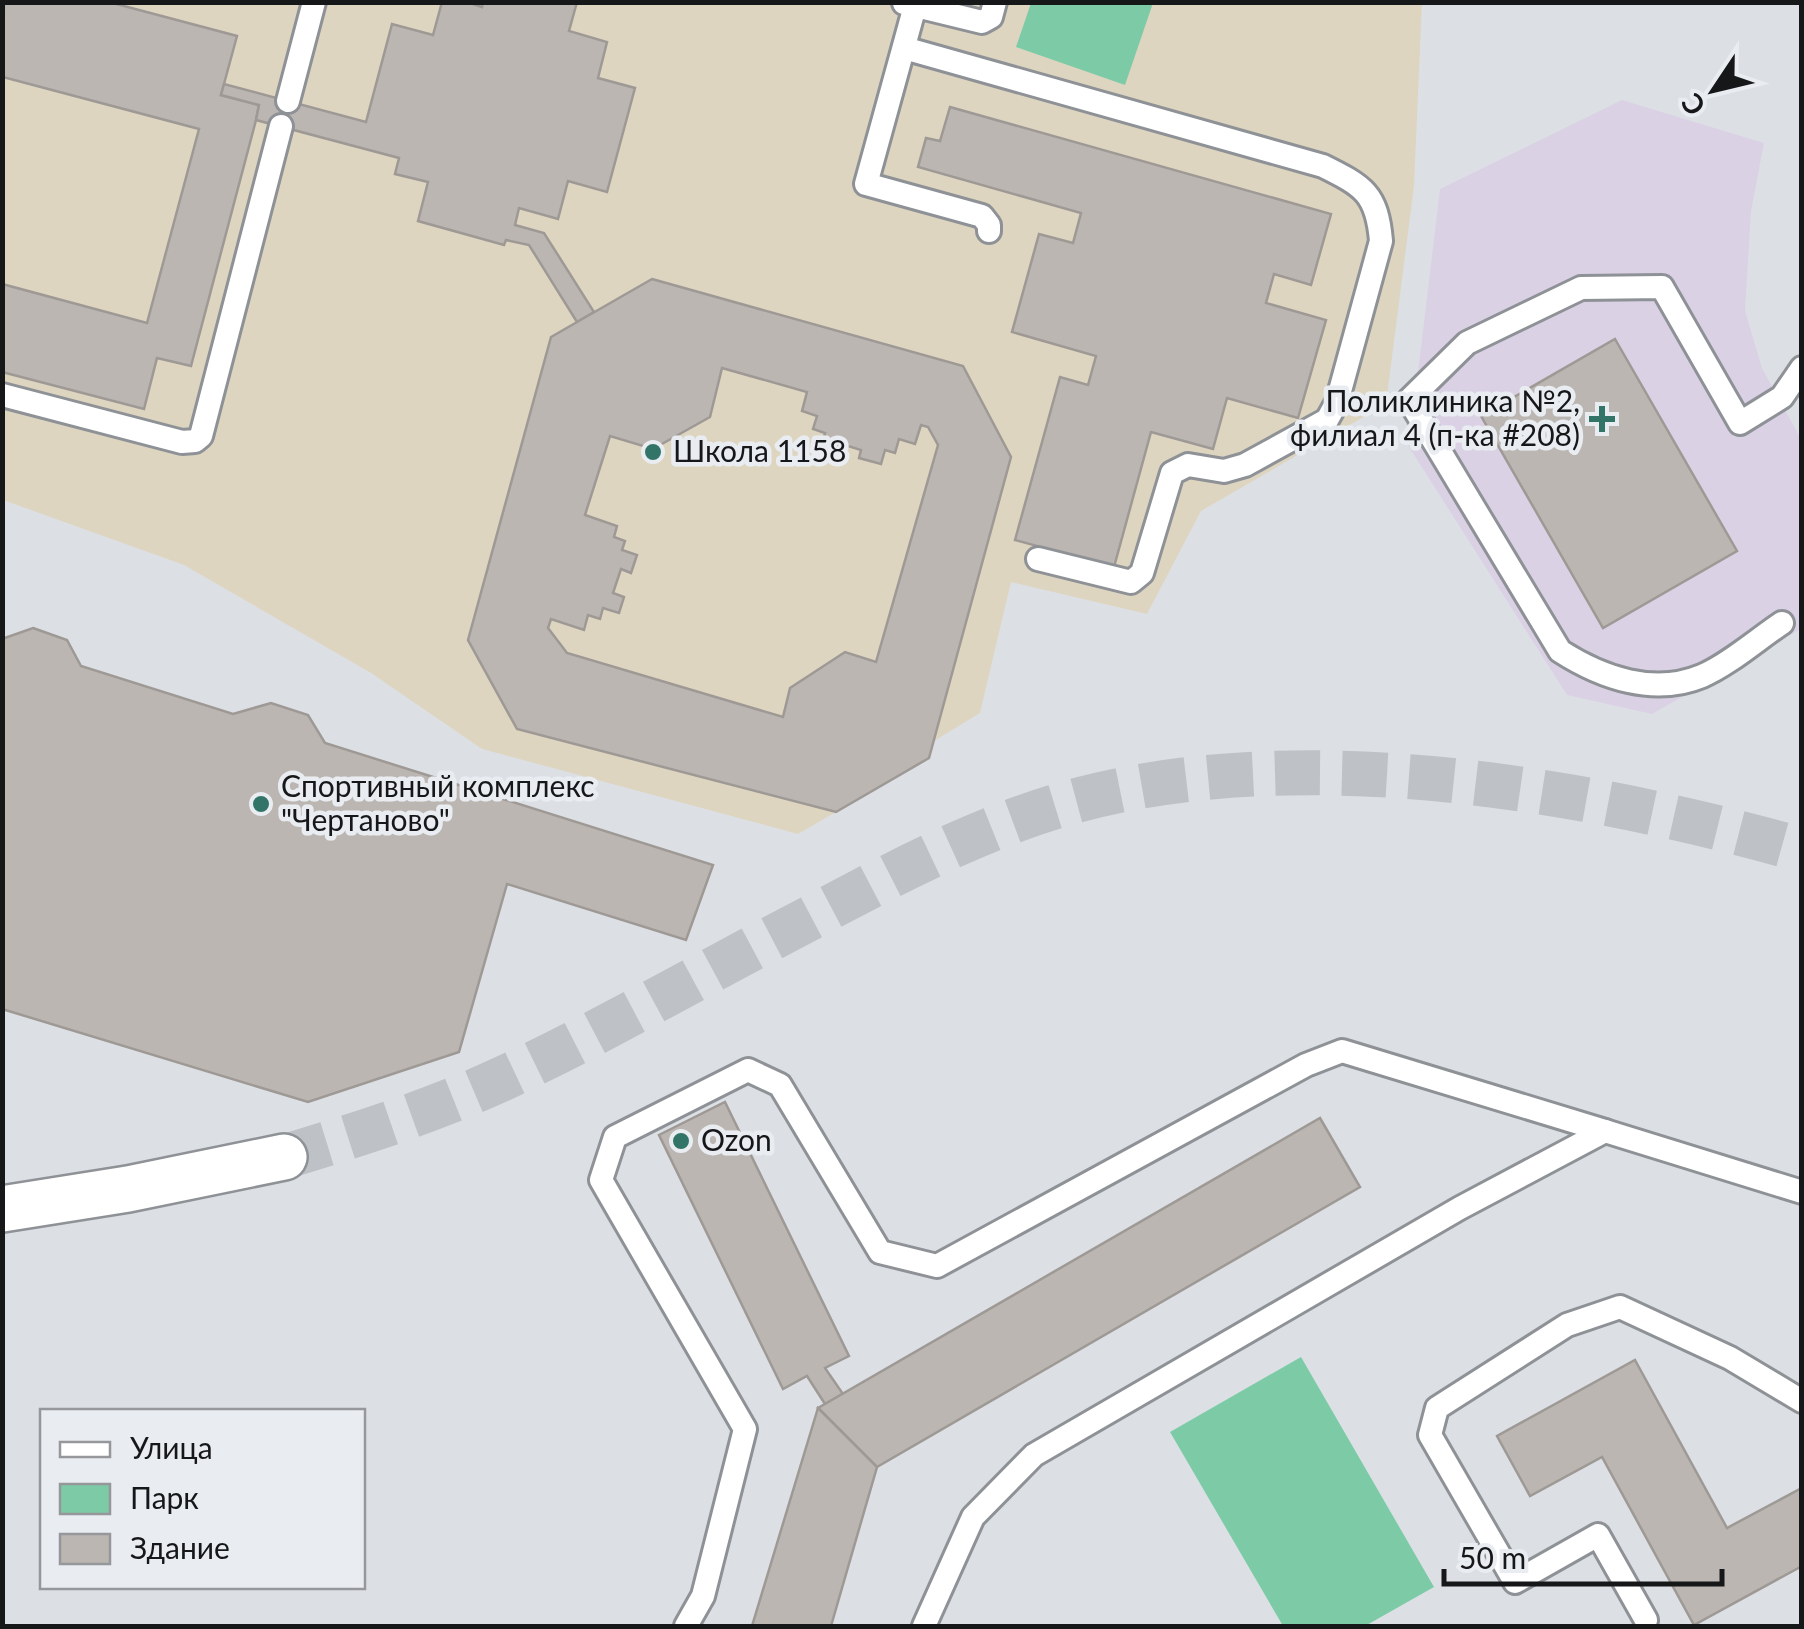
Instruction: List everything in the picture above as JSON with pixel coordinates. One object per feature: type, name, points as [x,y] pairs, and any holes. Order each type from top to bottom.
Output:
[{"type":"street","points":[[2,1209],[128,1189],[284,1157]]},
{"type":"lane","points":[[288,101],[314,2]]},
{"type":"lane","points":[[989,231],[982,216],[866,184],[904,48],[909,4],[982,22],[991,16],[994,2]]},
{"type":"lane","points":[[904,48],[1323,166],[1361,184],[1379,215],[1381,241],[1337,402],[1328,420],[1235,469],[1208,470],[1188,465],[1172,473],[1138,579],[1123,582],[1038,559]]},
{"type":"lane","points":[[2,394],[182,442],[201,436],[282,126]]},
{"type":"lane","points":[[1782,623],[1704,675],[1659,687],[1601,673],[1560,652],[1409,400],[1468,344],[1582,288],[1662,287],[1740,423],[1782,397],[1802,368]]},
{"type":"lane","points":[[686,1626],[703,1596],[745,1429],[602,1180],[615,1137],[748,1070],[780,1085],[880,1252],[937,1266],[1306,1065],[1342,1051],[1802,1192]]},
{"type":"lane","points":[[924,1626],[972,1516],[1034,1455],[1460,1208],[1605,1131]]},
{"type":"lane","points":[[1646,1620],[1598,1535],[1515,1582],[1430,1435],[1437,1408],[1567,1325],[1620,1307],[1730,1358],[1802,1402]]},
{"type":"shaded area","name":"Школа 1158","points":[[2,3],[1422,3],[1414,186],[1386,404],[1201,511],[1147,614],[1011,582],[980,713],[934,741],[929,758],[798,834],[482,749],[371,673],[184,565],[3,500]]},
{"type":"shaded area","name":"Поликлиника №2, филиал 4 (п-ка #208)","points":[[1622,100],[1764,143],[1751,211],[1745,311],[1762,368],[1801,439],[1801,629],[1652,714],[1567,695],[1409,447],[1440,189]]},
{"type":"green space","points":[[1031,3],[1153,3],[1125,85],[1016,47]]},
{"type":"green space","points":[[1301,1357],[1434,1587],[1365,1626],[1283,1626],[1170,1432]]},
{"type":"building","points":[[4,2],[109,2],[237,36],[221,95],[259,105],[256,120],[191,366],[157,358],[144,409],[2,372],[2,284],[147,323],[199,129],[3,77],[2,80]]},
{"type":"building","points":[[442,2],[467,2],[482,7],[483,2],[577,2],[569,31],[607,42],[598,78],[635,88],[607,192],[568,181],[558,219],[519,208],[515,225],[544,233],[594,312],[577,322],[529,245],[506,240],[504,245],[418,221],[428,182],[395,174],[399,158],[256,120],[259,105],[221,95],[224,84],[366,122],[392,24],[433,35]]},
{"type":"building","points":[[950,107],[1331,214],[1311,285],[1274,274],[1266,303],[1326,320],[1298,418],[1227,398],[1213,449],[1151,432],[1114,567],[1015,540],[1060,377],[1088,385],[1096,356],[1012,332],[1039,234],[1073,243],[1081,213],[918,167],[926,138],[940,141]]},
{"type":"building","points":[[652,279],[963,366],[1011,457],[929,758],[836,812],[517,729],[468,640],[551,337]],"holes":[[[722,368],[807,392],[802,411],[817,416],[813,429],[825,433],[822,447],[843,453],[845,445],[861,450],[859,458],[881,464],[885,450],[895,453],[899,439],[915,444],[921,425],[928,427],[938,445],[876,662],[845,652],[790,688],[783,717],[567,653],[548,628],[551,619],[584,630],[588,615],[600,619],[603,608],[619,613],[624,597],[613,593],[621,569],[631,573],[637,555],[622,550],[625,541],[614,537],[617,526],[585,515],[610,436],[653,449],[710,417]]]},
{"type":"building","points":[[1615,339],[1737,551],[1603,628],[1481,416]]},
{"type":"building","name":"Спортивный комплекс \"Чертаново\"","points":[[33,628],[67,640],[81,666],[233,714],[271,703],[308,715],[325,743],[713,865],[686,940],[507,884],[459,1052],[308,1102],[2,1009],[2,639]]},
{"type":"building","points":[[725,1102],[849,1356],[825,1368],[843,1394],[825,1404],[807,1376],[783,1389],[659,1135]]},
{"type":"building","points":[[1320,1118],[1360,1187],[877,1467],[818,1408]]},
{"type":"building","points":[[1635,1360],[1727,1528],[1800,1489],[1802,1492],[1802,1566],[1694,1625],[1602,1457],[1530,1496],[1497,1436]]},
{"type":"building","points":[[818,1408],[877,1467],[831,1626],[752,1626]]},
{"type":"tunnel","points":[[284,1157],[368,1131],[504,1078],[878,882],[982,833],[1054,807],[1142,786],[1235,775],[1331,773],[1429,778],[1622,806],[1802,850]]},
{"type":"place","name":"Поликлиника №2, филиал 4 (п-ка #208)","points":[[1602,419]]},
{"type":"place","name":"Школа 1158","points":[[653,452]]},
{"type":"place","name":"Спортивный комплекс \"Чертаново\"","points":[[261,804]]},
{"type":"place","name":"Ozon","points":[[681,1141]]}]
